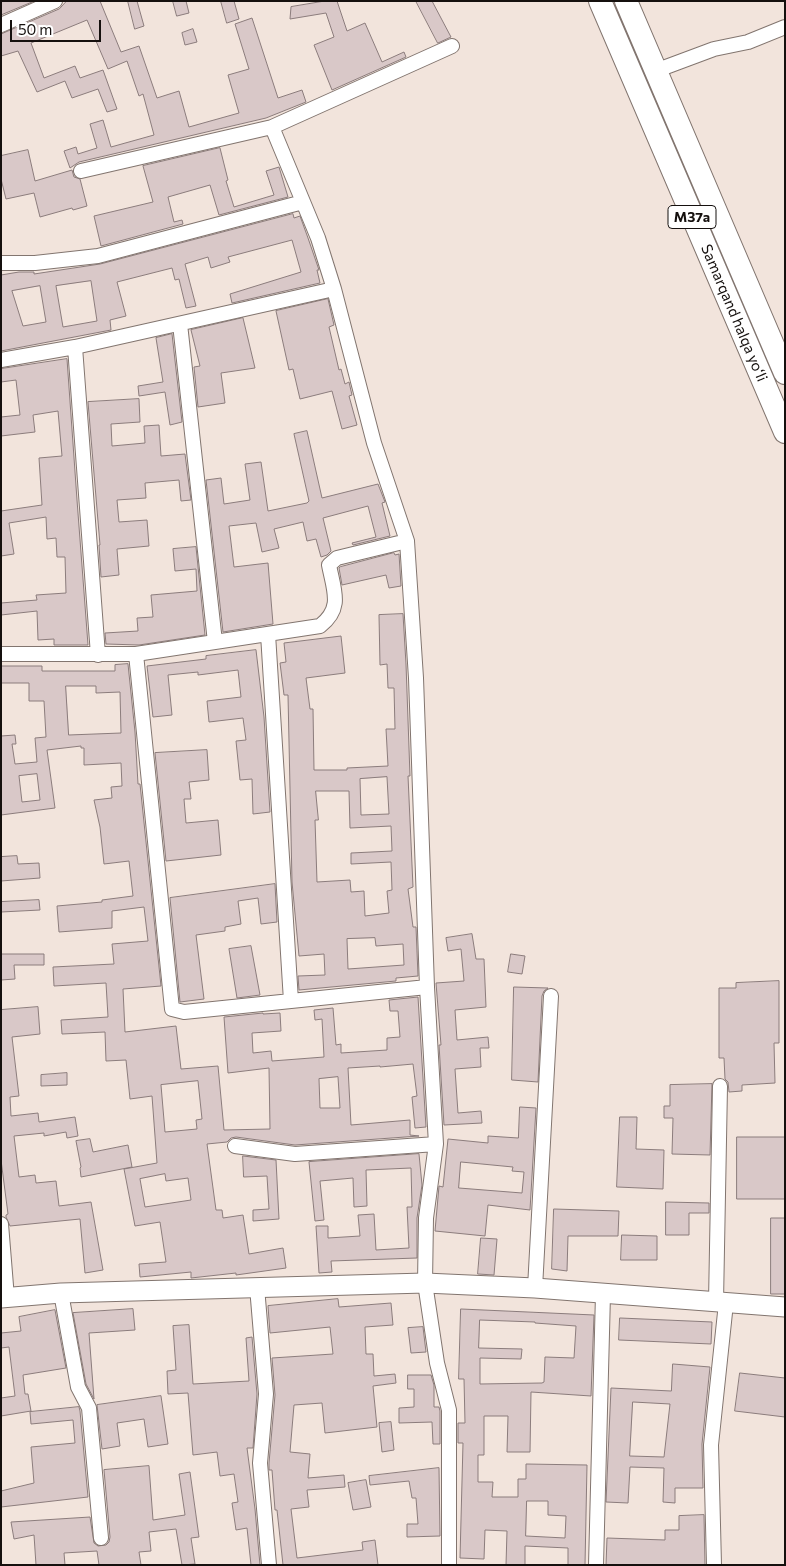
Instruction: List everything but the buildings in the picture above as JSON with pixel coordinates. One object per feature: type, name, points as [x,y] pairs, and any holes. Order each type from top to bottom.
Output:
[{"type":"highway","name":"Samarqand halqa yoʻli","points":[[600,1],[785,432]]},
{"type":"highway","name":"Samarqand halqa yoʻli","points":[[626,1],[785,373]]},
{"type":"main road","points":[[4,1298],[61,1293],[425,1283],[535,1288],[785,1307]]},
{"type":"street","points":[[1,25],[55,1]]},
{"type":"street","points":[[655,71],[714,49],[748,42],[785,27]]},
{"type":"street","points":[[81,170],[272,127],[452,46]]},
{"type":"street","points":[[272,127],[318,238],[334,288],[374,443],[407,541],[416,678],[427,987],[436,1144],[426,1218],[425,1283],[437,1363],[449,1410],[449,1565]]},
{"type":"street","points":[[1,263],[98,256],[303,202]]},
{"type":"street","points":[[1,360],[180,324],[334,288]]},
{"type":"street","points":[[180,324],[215,642]]},
{"type":"street","points":[[75,346],[98,655]]},
{"type":"street","points":[[1,654],[136,654],[320,626],[329,619],[336,605],[329,565],[337,558],[407,541]]},
{"type":"street","points":[[268,634],[292,1001]]},
{"type":"street","points":[[136,654],[172,1009],[184,1012],[427,987]]},
{"type":"street","points":[[535,1288],[551,996]]},
{"type":"street","points":[[714,1565],[711,1445],[721,1303],[720,1086]]},
{"type":"street","points":[[235,1146],[295,1154],[436,1144]]},
{"type":"street","points":[[1,1224],[4,1298]]},
{"type":"street","points":[[257,1287],[266,1394],[260,1463],[269,1565]]},
{"type":"street","points":[[61,1293],[78,1387],[90,1408],[102,1538]]},
{"type":"street","points":[[596,1565],[603,1294]]}]
